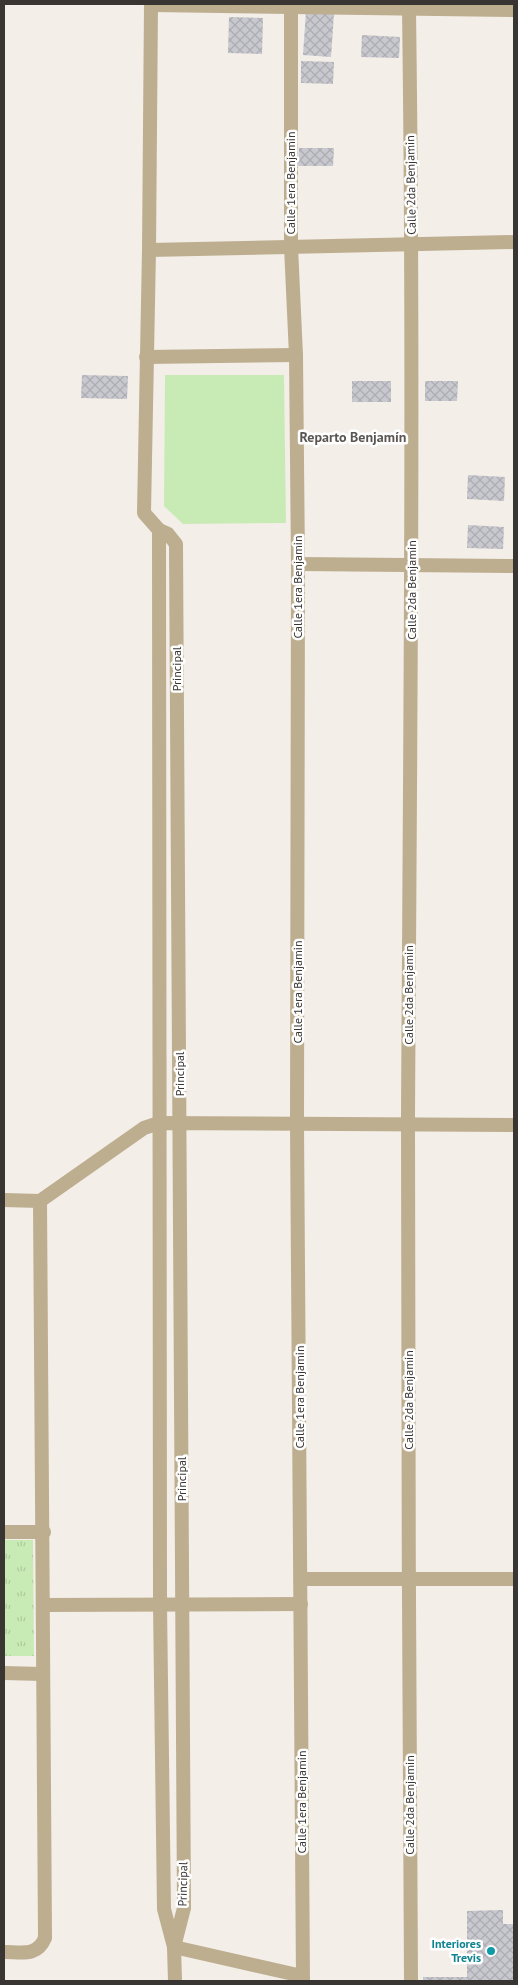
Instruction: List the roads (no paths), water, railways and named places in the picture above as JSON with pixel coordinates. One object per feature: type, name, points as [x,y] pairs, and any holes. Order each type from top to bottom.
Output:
[{"type":"street","points":[[159,530],[144,513],[151,4],[514,10]]},
{"type":"street","name":"Calle 1era Benjamin","points":[[290,5],[291,247],[296,355],[298,564],[298,1125],[302,1978]]},
{"type":"street","name":"Calle 2da Benjamin","points":[[408,9],[412,244],[408,1125],[411,1981]]},
{"type":"street","points":[[149,250],[514,242]]},
{"type":"street","points":[[146,357],[296,355]]},
{"type":"street","name":"Principal","points":[[159,530],[168,534],[176,544],[184,1908],[174,1947],[164,1909],[160,1605],[159,530]]},
{"type":"street","points":[[298,564],[514,566]]},
{"type":"street","points":[[4,1200],[40,1201],[144,1128],[159,1123],[514,1125]]},
{"type":"street","points":[[4,1952],[35,1952],[42,1947],[45,1938],[42,1674],[44,1532],[40,1201]]},
{"type":"street","points":[[4,1532],[44,1532]]},
{"type":"street","points":[[301,1579],[514,1579]]},
{"type":"street","points":[[43,1605],[301,1604]]},
{"type":"street","points":[[4,1673],[42,1674]]},
{"type":"street","points":[[175,1981],[174,1947],[302,1978]]},
{"type":"place","name":"Interiores Trevis","points":[[491,1951]]},
{"type":"district","name":"Reparto Benjamín","points":[[353,437]]}]
